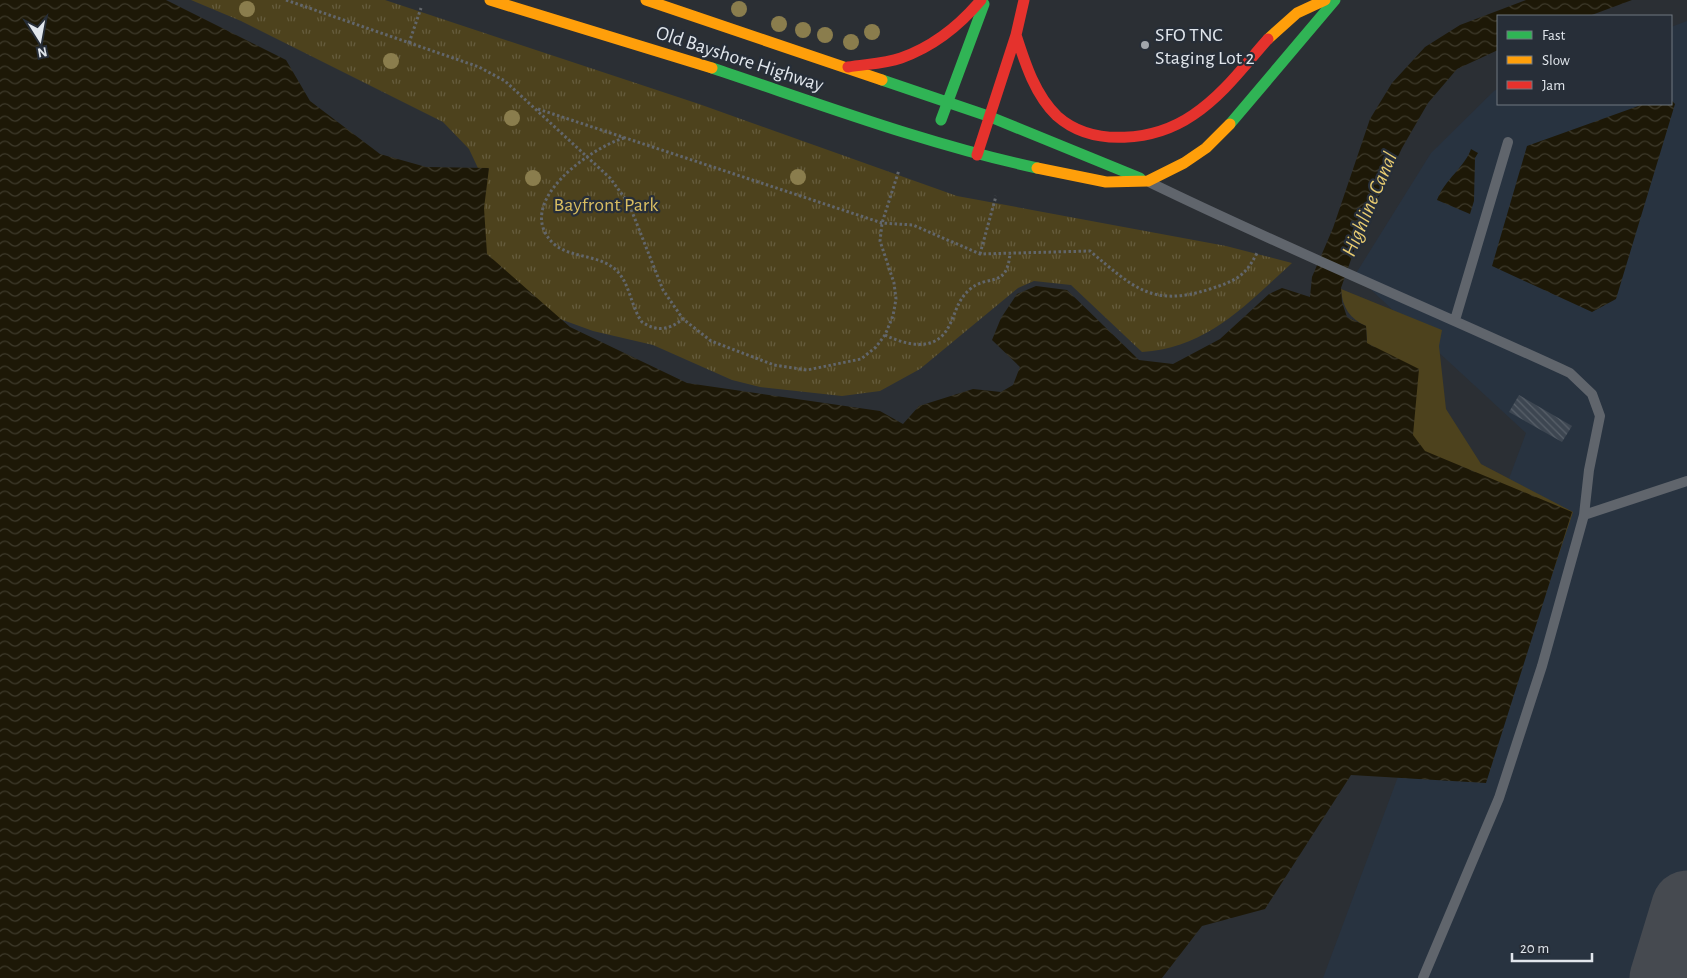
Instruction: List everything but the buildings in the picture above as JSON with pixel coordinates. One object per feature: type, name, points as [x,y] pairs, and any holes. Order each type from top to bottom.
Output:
[{"type":"main road","name":"Old Bayshore Highway","points":[[490,0],[669,53],[977,155],[1106,182],[1148,181]]},
{"type":"main road","name":"Old Bayshore Highway","points":[[646,0],[805,56],[917,92],[946,104],[988,116],[1148,181]]},
{"type":"main road","points":[[805,56],[848,67],[900,58],[936,39],[969,16],[981,0]]},
{"type":"main road","points":[[934,141],[985,0]]},
{"type":"main road","points":[[977,155],[988,116],[1016,36],[1024,0]]},
{"type":"main road","points":[[1016,36],[1037,90],[1057,116],[1069,125],[1102,135],[1138,137],[1167,129],[1218,97],[1275,30],[1304,9],[1325,0]]},
{"type":"main road","points":[[1148,181],[1184,163],[1206,148],[1225,131],[1335,0]]},
{"type":"lane","points":[[1455,320],[1508,142]]},
{"type":"lane","points":[[1148,181],[1314,260],[1455,320],[1570,373],[1592,394],[1600,416],[1589,470],[1584,515],[1542,666],[1499,798],[1423,978]]},
{"type":"lane","points":[[1584,515],[1687,481]]},
{"type":"path","points":[[286,0],[492,72],[505,81],[610,178],[628,204],[662,290],[683,319],[711,341],[737,353],[774,365],[807,370],[861,359],[876,347],[885,335],[893,316],[896,300],[894,283],[880,242],[882,223],[899,170]]},
{"type":"path","points":[[409,43],[422,8]]},
{"type":"path","points":[[535,108],[882,223],[913,225],[980,254],[1090,251],[1126,281],[1142,290],[1166,297],[1186,297],[1232,282],[1248,270],[1258,252]]},
{"type":"path","points":[[625,138],[614,141],[588,157],[561,179],[544,199],[542,212],[548,236],[565,250],[601,261],[616,270],[620,275],[636,314],[650,328],[664,329],[683,319]]},
{"type":"path","points":[[980,254],[996,196]]},
{"type":"path","points":[[885,335],[907,344],[933,343],[948,328],[961,297],[972,288],[1003,276],[1009,266],[1010,253]]},
{"type":"shaded area","points":[[1687,21],[1687,978],[1323,978],[1526,433],[1355,275],[1431,153],[1494,91],[1497,90],[1497,105],[1672,105],[1672,27]]},
{"type":"green space","name":"Bayfront Park","points":[[191,0],[385,0],[699,104],[957,196],[1226,246],[1292,263],[1224,322],[1206,333],[1165,349],[1142,352],[1071,285],[1034,281],[1018,288],[920,369],[880,391],[842,396],[760,387],[732,380],[653,345],[593,331],[516,303],[482,246],[484,181],[469,149],[443,122],[241,21]]},
{"type":"green space","points":[[1341,289],[1442,330],[1439,346],[1446,409],[1481,464],[1573,512],[1545,595],[1411,464],[1367,343],[1366,326],[1355,320],[1348,312],[1343,301]]},
{"type":"water","name":"Highline Canal","points":[[0,0],[166,0],[286,60],[310,101],[380,154],[426,167],[489,168],[484,208],[487,254],[570,327],[687,383],[880,411],[903,424],[919,406],[973,389],[1001,392],[1013,385],[1020,367],[992,340],[1001,318],[1017,294],[1036,286],[1067,290],[1139,360],[1173,364],[1220,339],[1269,294],[1282,288],[1310,297],[1312,277],[1333,228],[1370,119],[1392,83],[1425,47],[1460,25],[1526,0],[1632,0],[1592,15],[1497,15],[1497,50],[1457,69],[1428,103],[1402,148],[1355,248],[1341,288],[1342,302],[1347,317],[1366,326],[1367,343],[1419,369],[1413,435],[1425,451],[1572,512],[1486,783],[1351,775],[1265,909],[1202,926],[1162,978],[0,978]]},
{"type":"water","points":[[1672,101],[1675,104],[1616,299],[1592,312],[1492,266],[1527,146],[1641,105],[1672,105]]},
{"type":"water","points":[[1471,149],[1478,153],[1475,158],[1474,201],[1470,214],[1437,200]]},
{"type":"taxiway","points":[[1665,978],[1687,906]]},
{"type":"traffic: fast","points":[[1230,124],[1335,0]]},
{"type":"traffic: fast","points":[[941,120],[984,4]]},
{"type":"traffic: fast","points":[[712,68],[914,135],[1037,168]]},
{"type":"traffic: fast","points":[[882,80],[988,116],[1140,178]]},
{"type":"traffic: slow","points":[[490,0],[712,68]]},
{"type":"traffic: slow","points":[[646,0],[882,80]]},
{"type":"traffic: slow","points":[[1268,39],[1297,13],[1325,0]]},
{"type":"traffic: slow","points":[[1037,168],[1106,182],[1148,181],[1184,163],[1206,148],[1230,124]]},
{"type":"traffic: jam","points":[[848,67],[895,60],[924,48],[955,26],[981,0]]},
{"type":"traffic: jam","points":[[977,155],[1016,35],[1024,0]]},
{"type":"traffic: jam","points":[[1016,35],[1027,67],[1037,89],[1049,108],[1072,126],[1088,133],[1106,137],[1143,135],[1161,131],[1193,115],[1224,89],[1268,39]]},
{"type":"place","name":"SFO TNC Staging Lot 2","points":[[1145,45]]}]
